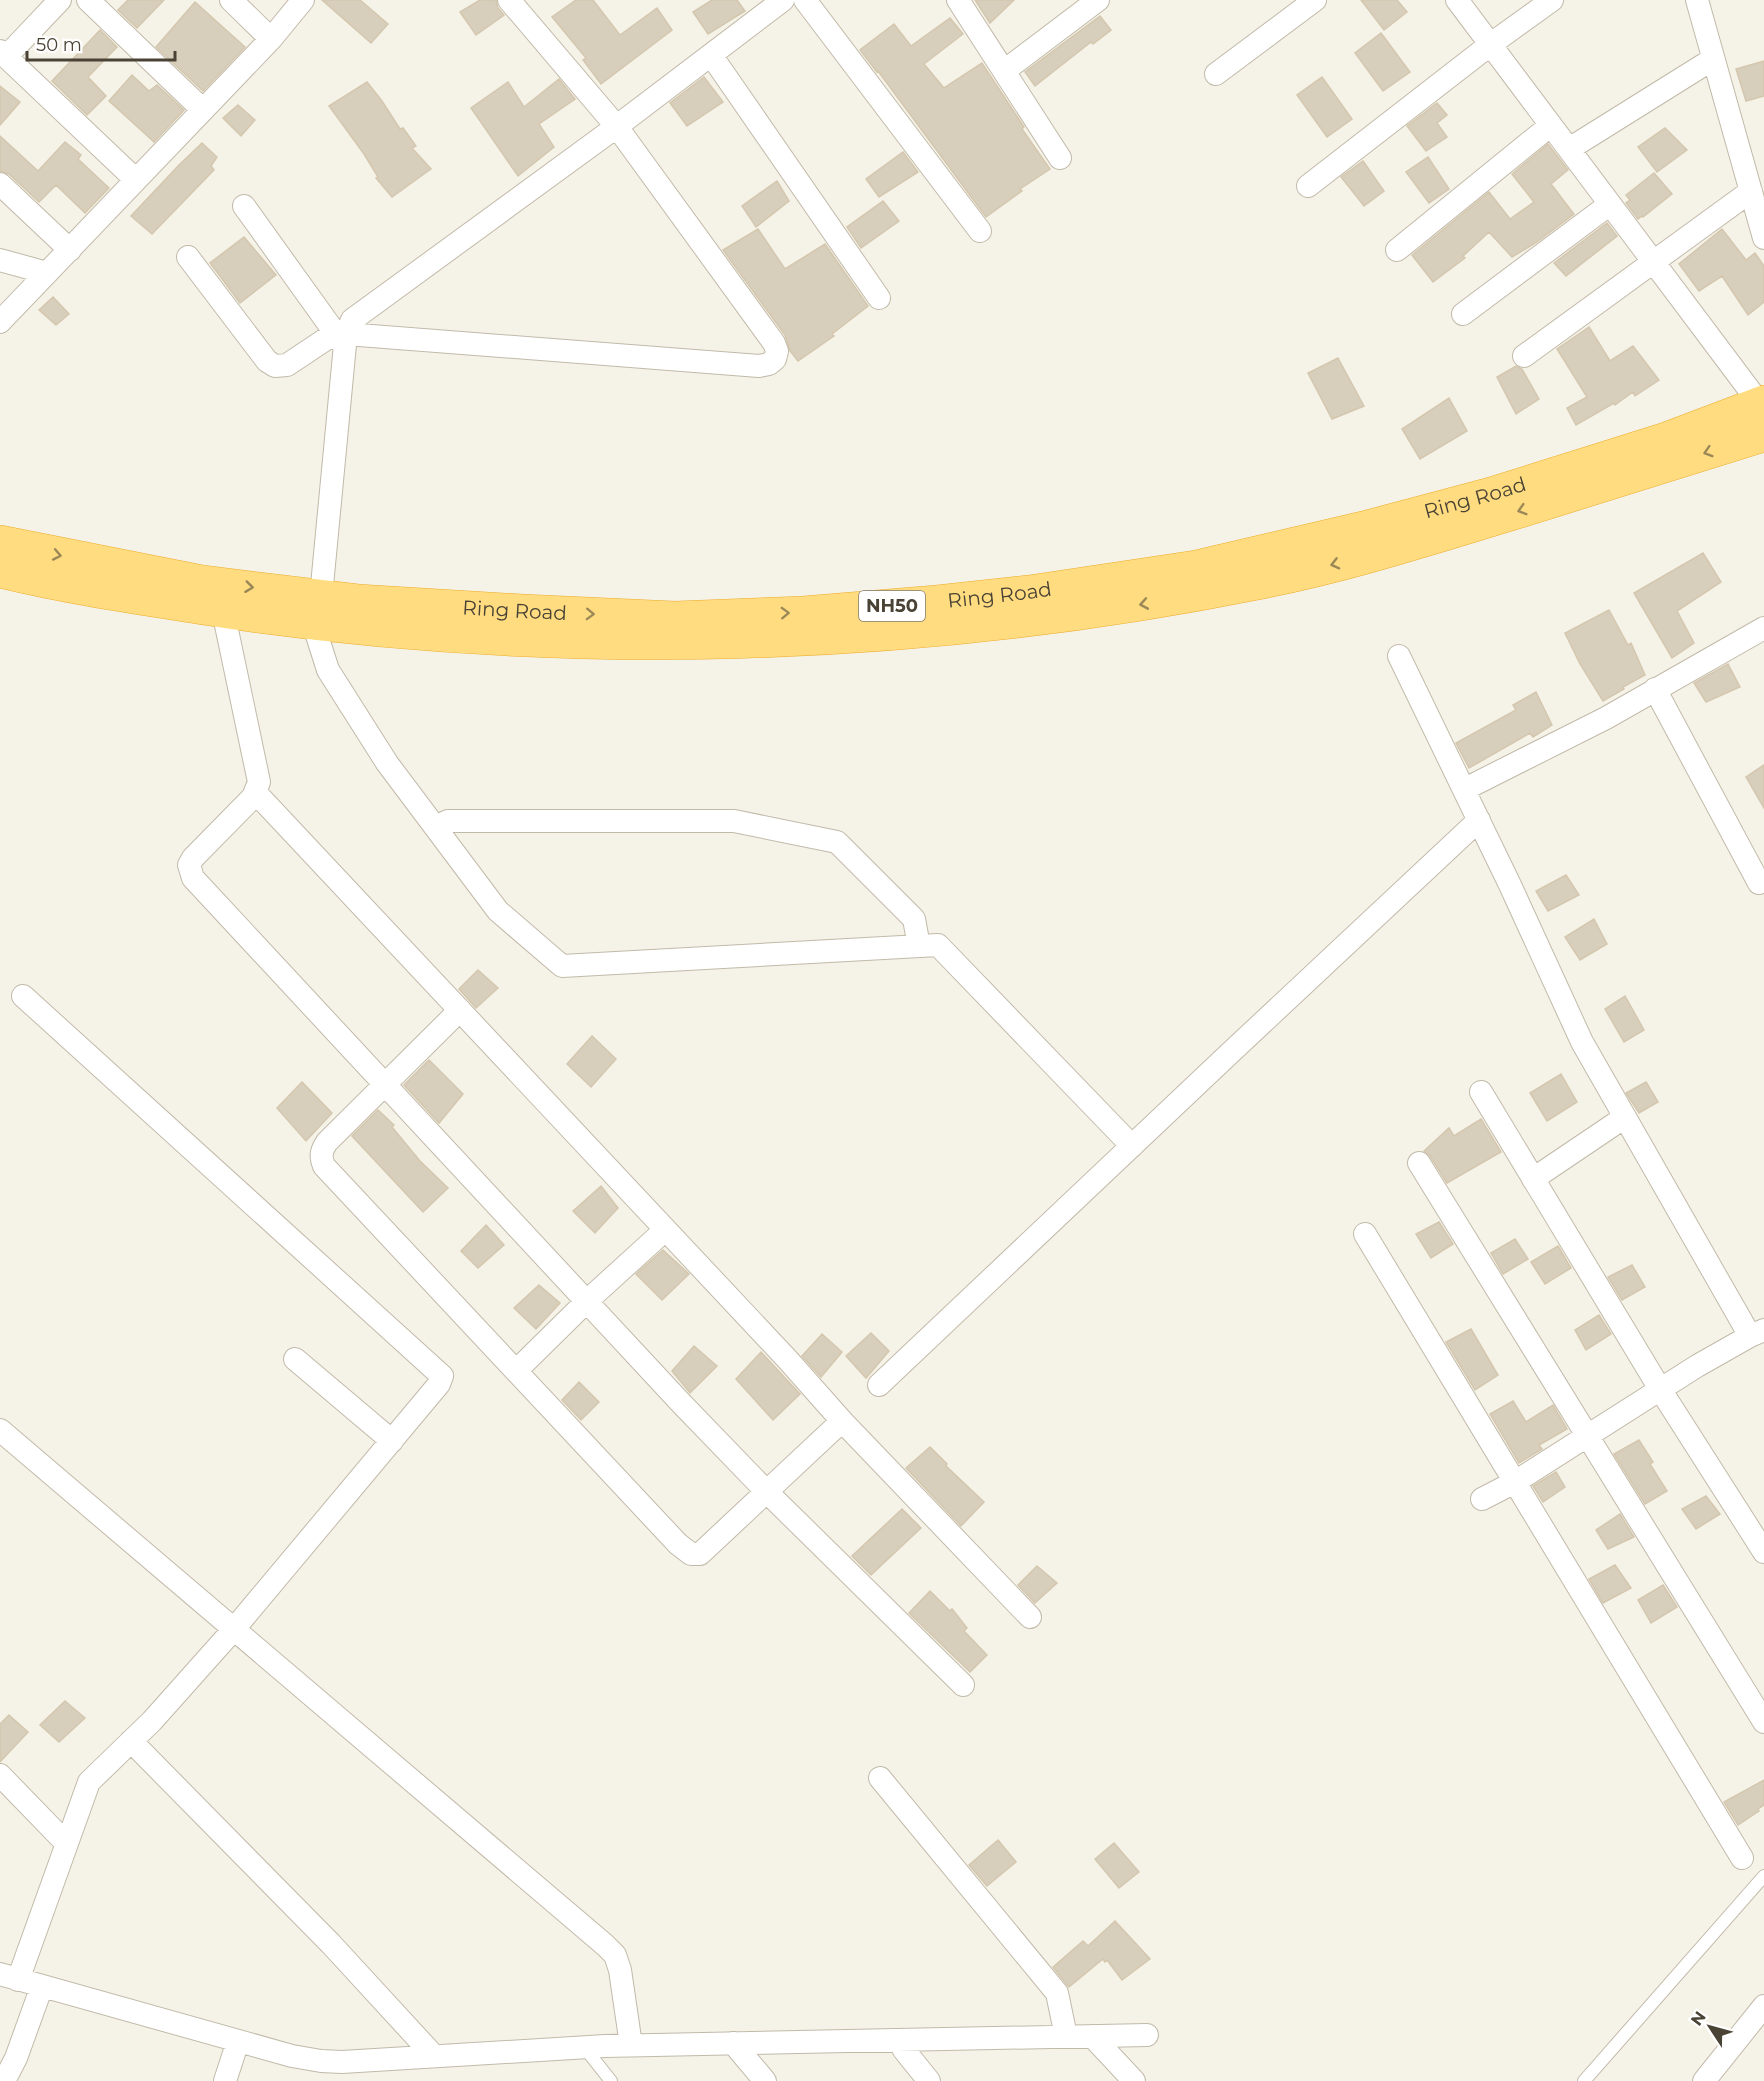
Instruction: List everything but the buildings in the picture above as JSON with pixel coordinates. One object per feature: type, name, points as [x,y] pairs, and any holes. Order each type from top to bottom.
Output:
[{"type":"highway","name":"Ring Road","points":[[0,571],[94,590],[223,611],[317,610],[358,601],[675,618],[803,613],[936,602],[1029,592],[1196,567],[1367,527],[1513,487],[1666,439],[1762,414]]},
{"type":"highway","name":"Ring Road","points":[[0,542],[202,582],[317,610]]},
{"type":"street","points":[[60,0],[3,54],[136,180]]},
{"type":"street","points":[[88,0],[203,110]]},
{"type":"street","points":[[231,0],[271,39]]},
{"type":"street","points":[[0,322],[271,39],[303,0]]},
{"type":"street","points":[[188,257],[267,361],[275,366],[287,365],[342,338],[759,366],[769,364],[776,359],[777,351],[774,344],[617,127],[509,0]]},
{"type":"street","points":[[783,0],[617,127],[352,320],[342,338],[317,610],[328,670],[387,763],[498,911],[562,966],[938,945],[1132,1146]]},
{"type":"street","points":[[805,0],[980,231]]},
{"type":"street","points":[[957,0],[1060,158]]},
{"type":"street","points":[[1004,71],[1098,0]]},
{"type":"street","points":[[1216,74],[1315,0]]},
{"type":"street","points":[[1457,0],[1654,263],[1762,414]]},
{"type":"street","points":[[1308,186],[1491,44],[1552,0]]},
{"type":"street","points":[[1697,0],[1764,238]]},
{"type":"street","points":[[711,55],[879,298]]},
{"type":"street","points":[[1569,149],[1713,58]]},
{"type":"street","points":[[1397,250],[1551,125]]},
{"type":"street","points":[[0,184],[70,250]]},
{"type":"street","points":[[1524,356],[1751,191]]},
{"type":"street","points":[[1463,314],[1610,204]]},
{"type":"street","points":[[244,206],[342,338]]},
{"type":"street","points":[[0,260],[47,273]]},
{"type":"street","points":[[223,611],[259,776],[256,793],[193,858],[189,865],[190,871],[201,887],[767,1492],[963,1685]]},
{"type":"street","points":[[1465,789],[1606,718],[1764,628]]},
{"type":"street","points":[[1399,656],[1465,789],[1582,1042],[1624,1117],[1757,1333],[1660,1389],[1515,1482],[1482,1499]]},
{"type":"street","points":[[1656,689],[1759,883]]},
{"type":"street","points":[[256,793],[842,1421],[1030,1617]]},
{"type":"street","points":[[879,1385],[1479,820]]},
{"type":"street","points":[[435,827],[448,821],[734,821],[837,842],[914,919],[919,946]]},
{"type":"street","points":[[23,996],[442,1376],[439,1384],[234,1629],[152,1721],[89,1782],[66,1844],[9,1977],[292,2056],[321,2061],[342,2062],[631,2045],[1147,2035]]},
{"type":"street","points":[[460,1010],[327,1142],[322,1150],[321,1158],[324,1166],[678,1544],[691,1554],[700,1554],[842,1421]]},
{"type":"street","points":[[1481,1092],[1660,1389],[1764,1552]]},
{"type":"street","points":[[1533,1179],[1624,1117]]},
{"type":"street","points":[[1419,1163],[1764,1722]]},
{"type":"street","points":[[516,1371],[664,1230]]},
{"type":"street","points":[[1365,1234],[1742,1858]]},
{"type":"street","points":[[295,1359],[392,1441]]},
{"type":"street","points":[[0,1430],[606,1945],[615,1955],[620,1970],[631,2045]]},
{"type":"street","points":[[131,1741],[331,1944],[434,2056]]},
{"type":"street","points":[[0,1775],[66,1844]]},
{"type":"street","points":[[880,1778],[1057,1993],[1066,2037]]},
{"type":"street","points":[[4,2081],[16,2058],[42,1986]]},
{"type":"street","points":[[1704,2081],[1764,2006]]},
{"type":"street","points":[[1092,2036],[1134,2081]]},
{"type":"street","points":[[899,2040],[904,2050],[929,2081]]},
{"type":"street","points":[[225,2081],[238,2041]]},
{"type":"street","points":[[733,2043],[765,2081]]},
{"type":"lane","points":[[1584,2081],[1764,1876]]},
{"type":"lane","points":[[584,2047],[611,2081]]}]
